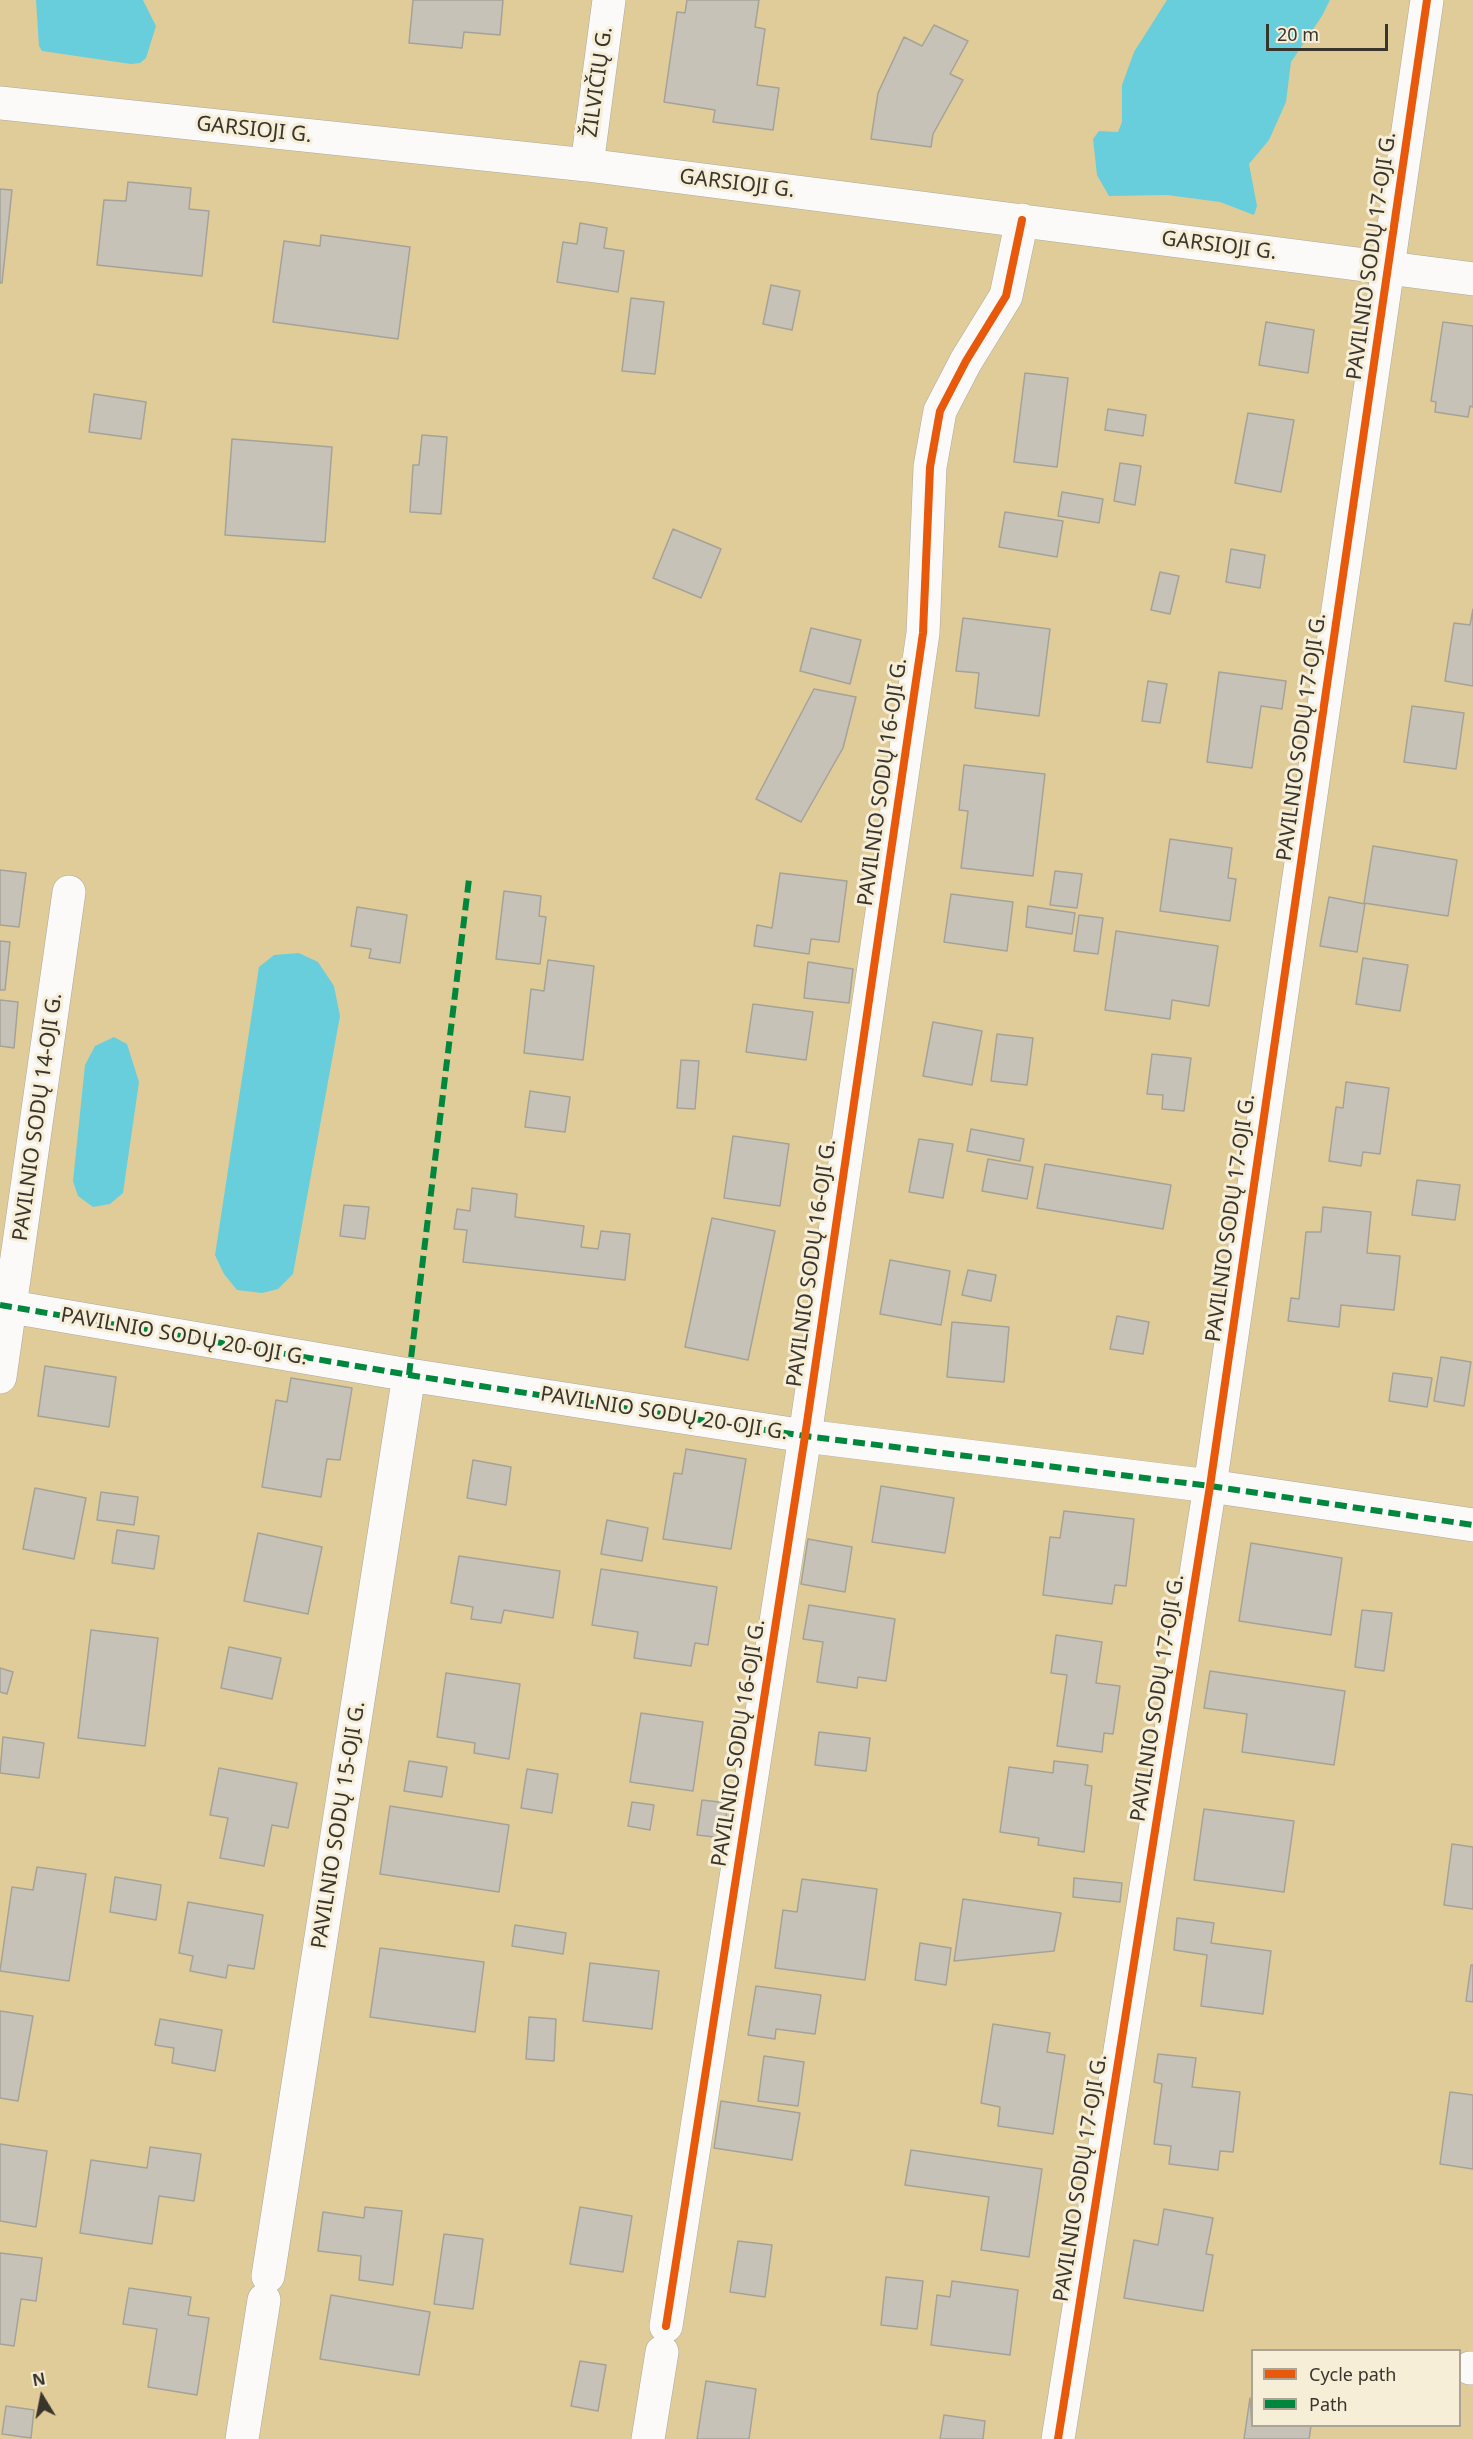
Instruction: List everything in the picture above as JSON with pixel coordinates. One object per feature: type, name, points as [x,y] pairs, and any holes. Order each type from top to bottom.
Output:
[{"type":"street","name":"ŽILVIČIŲ G.","points":[[587,165],[609,0]]},
{"type":"street","name":"PAVILNIO SODŲ 17-OJI G.","points":[[1058,2439],[1210,1486],[1427,0]]},
{"type":"street","name":"GARSIOJI G.","points":[[0,103],[587,165],[1473,279]]},
{"type":"street","name":"PAVILNIO SODŲ 16-OJI G.","points":[[648,2439],[805,1436],[923,633],[930,467],[940,411],[966,361],[1006,296],[1022,220]]},
{"type":"street","name":"PAVILNIO SODŲ 14-OJI G.","points":[[0,1377],[6,1306],[69,892]]},
{"type":"street","name":"PAVILNIO SODŲ 20-OJI G.","points":[[6,1306],[409,1375],[805,1436],[1210,1486],[1473,1525]]},
{"type":"street","name":"PAVILNIO SODŲ 15-OJI G.","points":[[242,2439],[409,1375]]},
{"type":"shaded area","points":[[0,0],[1473,0],[1473,2439],[0,2439]]},
{"type":"water","points":[[36,0],[143,0],[156,26],[146,58],[140,63],[131,64],[42,51],[39,46]]},
{"type":"water","points":[[1167,0],[1330,0],[1291,62],[1286,102],[1269,140],[1249,164],[1257,206],[1254,215],[1220,202],[1167,195],[1109,196],[1097,175],[1093,139],[1099,131],[1118,132],[1122,122],[1122,85],[1134,52]]},
{"type":"water","points":[[299,953],[318,962],[334,986],[340,1016],[293,1274],[278,1289],[262,1293],[237,1290],[224,1274],[215,1255],[259,967],[274,955]]},
{"type":"water","points":[[114,1037],[127,1044],[139,1082],[123,1193],[110,1204],[93,1207],[78,1196],[73,1181],[85,1065],[95,1046]]},
{"type":"building","points":[[413,0],[503,0],[500,35],[464,32],[462,48],[409,43]]},
{"type":"building","points":[[687,0],[759,0],[755,27],[765,29],[757,85],[779,88],[773,130],[713,122],[715,110],[664,102],[677,12],[685,13]]},
{"type":"building","points":[[934,25],[968,41],[950,74],[963,80],[933,134],[931,147],[871,139],[878,93],[904,37],[922,46]]},
{"type":"building","points":[[128,182],[191,188],[189,209],[209,211],[202,276],[97,265],[104,200],[126,201]]},
{"type":"building","points":[[0,189],[12,190],[2,283],[0,283]]},
{"type":"building","points":[[580,223],[607,228],[604,248],[624,251],[618,292],[557,282],[563,242],[577,244]]},
{"type":"building","points":[[321,235],[410,247],[398,339],[273,322],[284,241],[320,246]]},
{"type":"building","points":[[771,285],[800,291],[792,330],[763,324]]},
{"type":"building","points":[[631,298],[664,302],[655,374],[622,371]]},
{"type":"building","points":[[1266,322],[1314,330],[1308,373],[1259,365]]},
{"type":"building","points":[[1443,322],[1473,326],[1473,407],[1470,406],[1468,417],[1435,412],[1436,402],[1431,401]]},
{"type":"building","points":[[1025,373],[1068,378],[1057,467],[1014,462]]},
{"type":"building","points":[[94,394],[146,402],[141,439],[89,432]]},
{"type":"building","points":[[1108,409],[1146,415],[1143,436],[1105,430]]},
{"type":"building","points":[[1248,413],[1294,420],[1281,492],[1235,483]]},
{"type":"building","points":[[422,435],[447,437],[441,514],[410,512],[413,465],[419,465]]},
{"type":"building","points":[[232,439],[332,447],[325,542],[225,535]]},
{"type":"building","points":[[1120,463],[1141,466],[1135,505],[1114,501]]},
{"type":"building","points":[[1062,492],[1103,499],[1099,523],[1058,516]]},
{"type":"building","points":[[1005,512],[1063,521],[1057,557],[999,547]]},
{"type":"building","points":[[673,529],[721,549],[701,598],[653,578]]},
{"type":"building","points":[[1231,549],[1265,555],[1260,588],[1226,582]]},
{"type":"building","points":[[1160,572],[1179,576],[1170,614],[1151,610]]},
{"type":"building","points":[[1473,609],[1473,686],[1445,681],[1454,623],[1470,625]]},
{"type":"building","points":[[963,618],[1050,629],[1039,716],[975,708],[979,673],[956,671]]},
{"type":"building","points":[[811,628],[861,640],[850,684],[800,671]]},
{"type":"building","points":[[1219,672],[1286,681],[1282,709],[1261,706],[1252,768],[1207,762]]},
{"type":"building","points":[[1148,681],[1167,684],[1160,723],[1142,721]]},
{"type":"building","points":[[814,689],[856,697],[843,748],[801,822],[756,799]]},
{"type":"building","points":[[1412,706],[1464,713],[1456,769],[1404,762]]},
{"type":"building","points":[[964,765],[1045,774],[1033,876],[961,868],[968,811],[959,810]]},
{"type":"building","points":[[1170,839],[1232,848],[1228,878],[1236,879],[1230,921],[1160,911]]},
{"type":"building","points":[[1373,846],[1457,860],[1448,916],[1364,903]]},
{"type":"building","points":[[0,870],[26,873],[19,927],[0,925]]},
{"type":"building","points":[[1055,871],[1082,874],[1077,908],[1050,905]]},
{"type":"building","points":[[780,873],[847,881],[839,942],[811,939],[809,954],[754,946],[757,925],[772,928]]},
{"type":"building","points":[[504,891],[541,896],[539,916],[546,917],[540,964],[496,959]]},
{"type":"building","points":[[951,894],[1013,902],[1007,951],[944,942]]},
{"type":"building","points":[[1329,897],[1365,904],[1357,952],[1320,946]]},
{"type":"building","points":[[1028,906],[1075,913],[1072,934],[1026,927]]},
{"type":"building","points":[[357,907],[407,915],[400,963],[369,958],[371,949],[351,946]]},
{"type":"building","points":[[1079,915],[1103,918],[1098,954],[1074,951]]},
{"type":"building","points":[[1116,931],[1218,946],[1209,1006],[1172,1000],[1170,1019],[1105,1010]]},
{"type":"building","points":[[0,941],[10,942],[5,990],[0,990]]},
{"type":"building","points":[[1363,958],[1408,965],[1400,1011],[1356,1004]]},
{"type":"building","points":[[548,960],[594,966],[583,1060],[524,1053],[531,989],[544,991]]},
{"type":"building","points":[[808,962],[853,969],[849,1003],[804,998]]},
{"type":"building","points":[[0,1000],[18,1002],[14,1048],[0,1046]]},
{"type":"building","points":[[753,1004],[813,1012],[806,1060],[746,1052]]},
{"type":"building","points":[[933,1022],[982,1031],[972,1085],[923,1076]]},
{"type":"building","points":[[997,1034],[1033,1038],[1027,1085],[991,1081]]},
{"type":"building","points":[[1152,1054],[1191,1058],[1184,1111],[1162,1109],[1163,1095],[1147,1094]]},
{"type":"building","points":[[681,1060],[699,1061],[695,1109],[677,1108]]},
{"type":"building","points":[[1346,1082],[1389,1088],[1380,1154],[1363,1152],[1361,1166],[1329,1161],[1336,1107],[1343,1108]]},
{"type":"building","points":[[530,1091],[570,1097],[565,1132],[525,1127]]},
{"type":"building","points":[[971,1129],[1024,1139],[1020,1161],[967,1151]]},
{"type":"building","points":[[733,1136],[789,1144],[780,1206],[724,1198]]},
{"type":"building","points":[[919,1139],[953,1144],[943,1198],[909,1192]]},
{"type":"building","points":[[988,1159],[1033,1167],[1027,1199],[982,1191]]},
{"type":"building","points":[[1045,1164],[1171,1185],[1163,1229],[1037,1208]]},
{"type":"building","points":[[1417,1180],[1460,1185],[1455,1220],[1412,1215]]},
{"type":"building","points":[[472,1188],[517,1194],[515,1217],[584,1226],[581,1247],[598,1249],[601,1231],[630,1234],[625,1280],[463,1262],[467,1230],[454,1229],[457,1209],[470,1211]]},
{"type":"building","points":[[344,1205],[369,1207],[365,1239],[340,1236]]},
{"type":"building","points":[[1323,1207],[1371,1212],[1367,1253],[1400,1256],[1394,1310],[1341,1305],[1339,1327],[1288,1321],[1291,1298],[1299,1299],[1306,1232],[1321,1232]]},
{"type":"building","points":[[712,1218],[775,1231],[748,1360],[685,1347]]},
{"type":"building","points":[[890,1260],[950,1271],[941,1325],[880,1314]]},
{"type":"building","points":[[968,1270],[996,1275],[991,1301],[962,1295]]},
{"type":"building","points":[[1117,1316],[1149,1322],[1143,1354],[1110,1349]]},
{"type":"building","points":[[952,1322],[1009,1327],[1004,1382],[947,1377]]},
{"type":"building","points":[[1441,1357],[1471,1362],[1464,1406],[1434,1401]]},
{"type":"building","points":[[45,1366],[116,1377],[109,1427],[38,1416]]},
{"type":"building","points":[[1393,1373],[1432,1378],[1427,1407],[1389,1401]]},
{"type":"building","points":[[291,1378],[352,1388],[340,1460],[327,1459],[321,1497],[262,1487],[276,1400],[287,1402]]},
{"type":"building","points":[[686,1449],[746,1459],[731,1549],[663,1539],[674,1473],[682,1474]]},
{"type":"building","points":[[473,1460],[511,1467],[506,1505],[467,1498]]},
{"type":"building","points":[[881,1486],[954,1498],[945,1553],[872,1542]]},
{"type":"building","points":[[35,1488],[86,1498],[74,1559],[23,1549]]},
{"type":"building","points":[[101,1492],[138,1497],[134,1525],[97,1520]]},
{"type":"building","points":[[1064,1511],[1134,1519],[1126,1586],[1115,1585],[1112,1604],[1043,1595],[1050,1537],[1060,1538]]},
{"type":"building","points":[[607,1520],[648,1528],[642,1561],[601,1554]]},
{"type":"building","points":[[117,1530],[159,1536],[154,1569],[112,1563]]},
{"type":"building","points":[[258,1533],[322,1547],[308,1614],[244,1601]]},
{"type":"building","points":[[808,1539],[852,1547],[845,1592],[801,1584]]},
{"type":"building","points":[[1251,1543],[1342,1558],[1331,1635],[1239,1621]]},
{"type":"building","points":[[459,1556],[560,1571],[553,1618],[504,1610],[501,1623],[471,1619],[473,1607],[451,1603]]},
{"type":"building","points":[[601,1569],[717,1587],[708,1645],[695,1643],[691,1666],[634,1658],[638,1632],[592,1625]]},
{"type":"building","points":[[809,1605],[895,1619],[886,1681],[858,1677],[857,1688],[817,1682],[823,1642],[803,1639]]},
{"type":"building","points":[[1362,1610],[1392,1613],[1384,1671],[1355,1667]]},
{"type":"building","points":[[91,1630],[158,1638],[145,1746],[78,1738]]},
{"type":"building","points":[[1056,1635],[1102,1642],[1096,1683],[1120,1686],[1113,1734],[1104,1733],[1102,1752],[1057,1746],[1067,1675],[1051,1673]]},
{"type":"building","points":[[229,1647],[281,1658],[272,1699],[221,1688]]},
{"type":"building","points":[[0,1668],[13,1672],[7,1694],[0,1692]]},
{"type":"building","points":[[1210,1671],[1345,1691],[1334,1765],[1242,1752],[1247,1714],[1204,1708]]},
{"type":"building","points":[[446,1673],[520,1684],[509,1759],[474,1753],[475,1743],[437,1737]]},
{"type":"building","points":[[641,1713],[703,1722],[693,1791],[630,1782]]},
{"type":"building","points":[[819,1732],[870,1738],[866,1771],[815,1765]]},
{"type":"building","points":[[3,1737],[44,1743],[39,1778],[0,1773]]},
{"type":"building","points":[[409,1761],[447,1767],[442,1797],[404,1791]]},
{"type":"building","points":[[1054,1761],[1088,1765],[1085,1785],[1092,1786],[1084,1852],[1038,1845],[1039,1838],[1000,1832],[1009,1767],[1053,1773]]},
{"type":"building","points":[[219,1768],[297,1783],[288,1828],[272,1825],[264,1866],[220,1858],[228,1818],[210,1815]]},
{"type":"building","points":[[527,1769],[558,1774],[552,1813],[521,1808]]},
{"type":"building","points":[[702,1800],[728,1803],[723,1838],[697,1835]]},
{"type":"building","points":[[632,1802],[654,1805],[650,1830],[628,1826]]},
{"type":"building","points":[[390,1806],[509,1825],[499,1892],[380,1874]]},
{"type":"building","points":[[1204,1809],[1294,1821],[1284,1892],[1194,1880]]},
{"type":"building","points":[[1452,1844],[1473,1847],[1473,1909],[1444,1905]]},
{"type":"building","points":[[37,1867],[86,1874],[69,1981],[0,1971],[12,1887],[33,1890]]},
{"type":"building","points":[[115,1877],[161,1885],[156,1920],[110,1912]]},
{"type":"building","points":[[1074,1878],[1122,1883],[1120,1902],[1073,1897]]},
{"type":"building","points":[[802,1879],[877,1889],[865,1980],[775,1968],[783,1910],[797,1912]]},
{"type":"building","points":[[963,1899],[1061,1913],[1054,1951],[954,1961]]},
{"type":"building","points":[[188,1902],[263,1915],[254,1969],[228,1965],[226,1978],[190,1971],[193,1956],[179,1953]]},
{"type":"building","points":[[1177,1918],[1214,1923],[1211,1943],[1271,1951],[1263,2014],[1201,2006],[1207,1955],[1174,1950]]},
{"type":"building","points":[[515,1925],[566,1933],[563,1954],[512,1946]]},
{"type":"building","points":[[920,1943],[951,1948],[946,1985],[915,1980]]},
{"type":"building","points":[[380,1948],[484,1962],[475,2032],[370,2017]]},
{"type":"building","points":[[590,1963],[659,1971],[652,2029],[583,2021]]},
{"type":"building","points":[[1471,1965],[1473,1965],[1473,2002],[1466,2001]]},
{"type":"building","points":[[756,1986],[821,1995],[815,2034],[776,2029],[775,2039],[748,2035]]},
{"type":"building","points":[[0,2011],[33,2016],[18,2101],[0,2098]]},
{"type":"building","points":[[529,2017],[556,2019],[554,2061],[526,2059]]},
{"type":"building","points":[[160,2019],[222,2030],[215,2071],[172,2063],[174,2048],[155,2045]]},
{"type":"building","points":[[993,2024],[1050,2033],[1047,2052],[1065,2055],[1053,2134],[998,2126],[1000,2107],[981,2103]]},
{"type":"building","points":[[1158,2054],[1196,2058],[1192,2087],[1240,2092],[1233,2152],[1220,2151],[1218,2170],[1169,2164],[1171,2146],[1154,2144],[1162,2084],[1154,2082]]},
{"type":"building","points":[[764,2056],[804,2062],[798,2106],[758,2101]]},
{"type":"building","points":[[1450,2092],[1473,2095],[1473,2169],[1440,2164]]},
{"type":"building","points":[[721,2101],[800,2113],[792,2160],[714,2148]]},
{"type":"building","points":[[0,2144],[47,2151],[36,2227],[0,2221]]},
{"type":"building","points":[[150,2147],[201,2154],[194,2201],[159,2196],[152,2244],[80,2233],[91,2160],[147,2168]]},
{"type":"building","points":[[911,2150],[1042,2169],[1029,2257],[981,2250],[989,2197],[905,2185]]},
{"type":"building","points":[[365,2207],[402,2211],[393,2285],[359,2280],[361,2256],[318,2251],[323,2212],[364,2218]]},
{"type":"building","points":[[580,2207],[632,2216],[623,2272],[570,2264]]},
{"type":"building","points":[[1164,2209],[1213,2218],[1206,2254],[1213,2255],[1203,2311],[1124,2298],[1134,2240],[1158,2245]]},
{"type":"building","points":[[444,2234],[483,2239],[473,2309],[434,2304]]},
{"type":"building","points":[[738,2241],[772,2245],[765,2297],[730,2292]]},
{"type":"building","points":[[0,2253],[42,2258],[36,2301],[21,2299],[14,2346],[0,2344]]},
{"type":"building","points":[[886,2277],[923,2281],[917,2329],[881,2325]]},
{"type":"building","points":[[952,2281],[1018,2290],[1010,2355],[931,2345],[937,2295],[950,2297]]},
{"type":"building","points":[[129,2288],[191,2297],[188,2315],[209,2318],[197,2395],[148,2387],[157,2329],[123,2324]]},
{"type":"building","points":[[331,2295],[430,2312],[419,2375],[320,2359]]},
{"type":"building","points":[[580,2361],[606,2365],[598,2411],[571,2406]]},
{"type":"building","points":[[706,2381],[756,2389],[749,2439],[697,2439]]},
{"type":"building","points":[[1250,2398],[1251,2427],[1311,2427],[1309,2439],[1244,2439]]},
{"type":"building","points":[[6,2406],[34,2410],[31,2438],[2,2434]]},
{"type":"building","points":[[944,2415],[985,2421],[983,2439],[940,2439]]},
{"type":"marked path","points":[[409,1375],[469,879]]},
{"type":"marked path","points":[[0,1305],[409,1375],[805,1436],[1210,1486],[1473,1525]]},
{"type":"cycle path","points":[[1058,2439],[1210,1486],[1427,0]]},
{"type":"cycle path","points":[[666,2326],[805,1436],[923,633],[930,467],[940,411],[966,361],[1006,296],[1022,220]]}]
